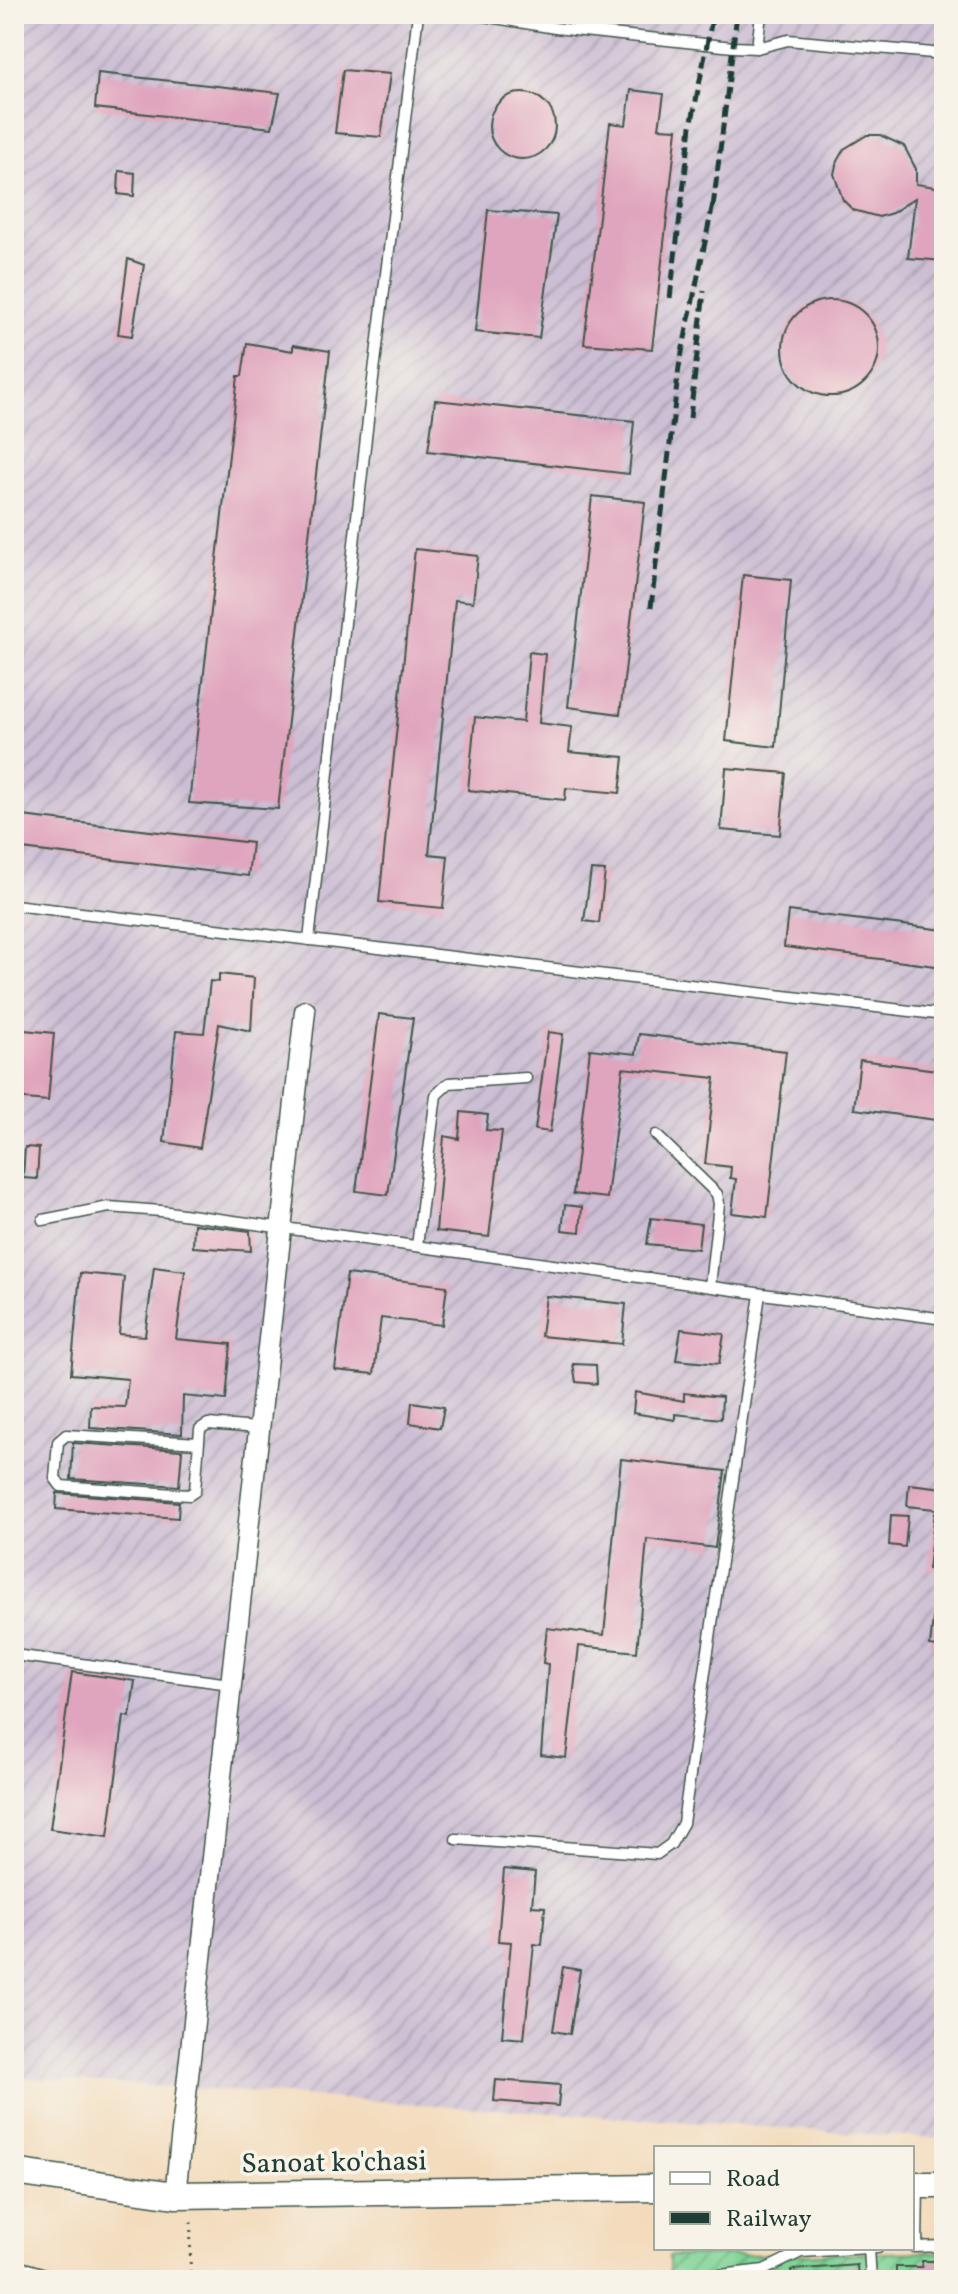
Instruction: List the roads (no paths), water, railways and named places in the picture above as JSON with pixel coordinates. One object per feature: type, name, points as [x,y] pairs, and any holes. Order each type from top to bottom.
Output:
[{"type":"street","points":[[183,2195],[230,1684],[305,1011]]},
{"type":"street","name":"Sanoat ko'chasi","points":[[14,2172],[183,2195],[654,2188]]},
{"type":"lane","points":[[309,940],[369,405],[418,14]]},
{"type":"lane","points":[[471,14],[555,28],[757,48],[788,40],[944,54]]},
{"type":"lane","points":[[757,48],[761,14]]},
{"type":"lane","points":[[14,905],[944,1015]]},
{"type":"lane","points":[[417,1246],[436,1095],[449,1083],[526,1078]]},
{"type":"lane","points":[[656,1135],[717,1194],[719,1204],[710,1286]]},
{"type":"lane","points":[[43,1220],[109,1207],[279,1227],[944,1319]]},
{"type":"lane","points":[[456,1839],[657,1854],[671,1844],[683,1823],[760,1294]]},
{"type":"lane","points":[[199,1443],[66,1435],[58,1442],[55,1478],[61,1486],[189,1495],[195,1491],[199,1443],[200,1429],[208,1424],[257,1428]]},
{"type":"lane","points":[[14,1655],[230,1684]]},
{"type":"lane","points":[[925,2185],[915,2246],[944,2246]]},
{"type":"lane","points":[[711,2280],[712,2276],[764,2270],[801,2252],[835,2250]]},
{"type":"lane","points":[[869,2250],[871,2280]]},
{"type":"lane","points":[[14,2265],[66,2280]]},
{"type":"railway","points":[[670,298],[691,126],[713,14]]},
{"type":"railway","points":[[713,207],[737,14]]},
{"type":"railway","points":[[651,607],[679,367],[714,199]]},
{"type":"railway","points":[[690,418],[704,291]]}]
